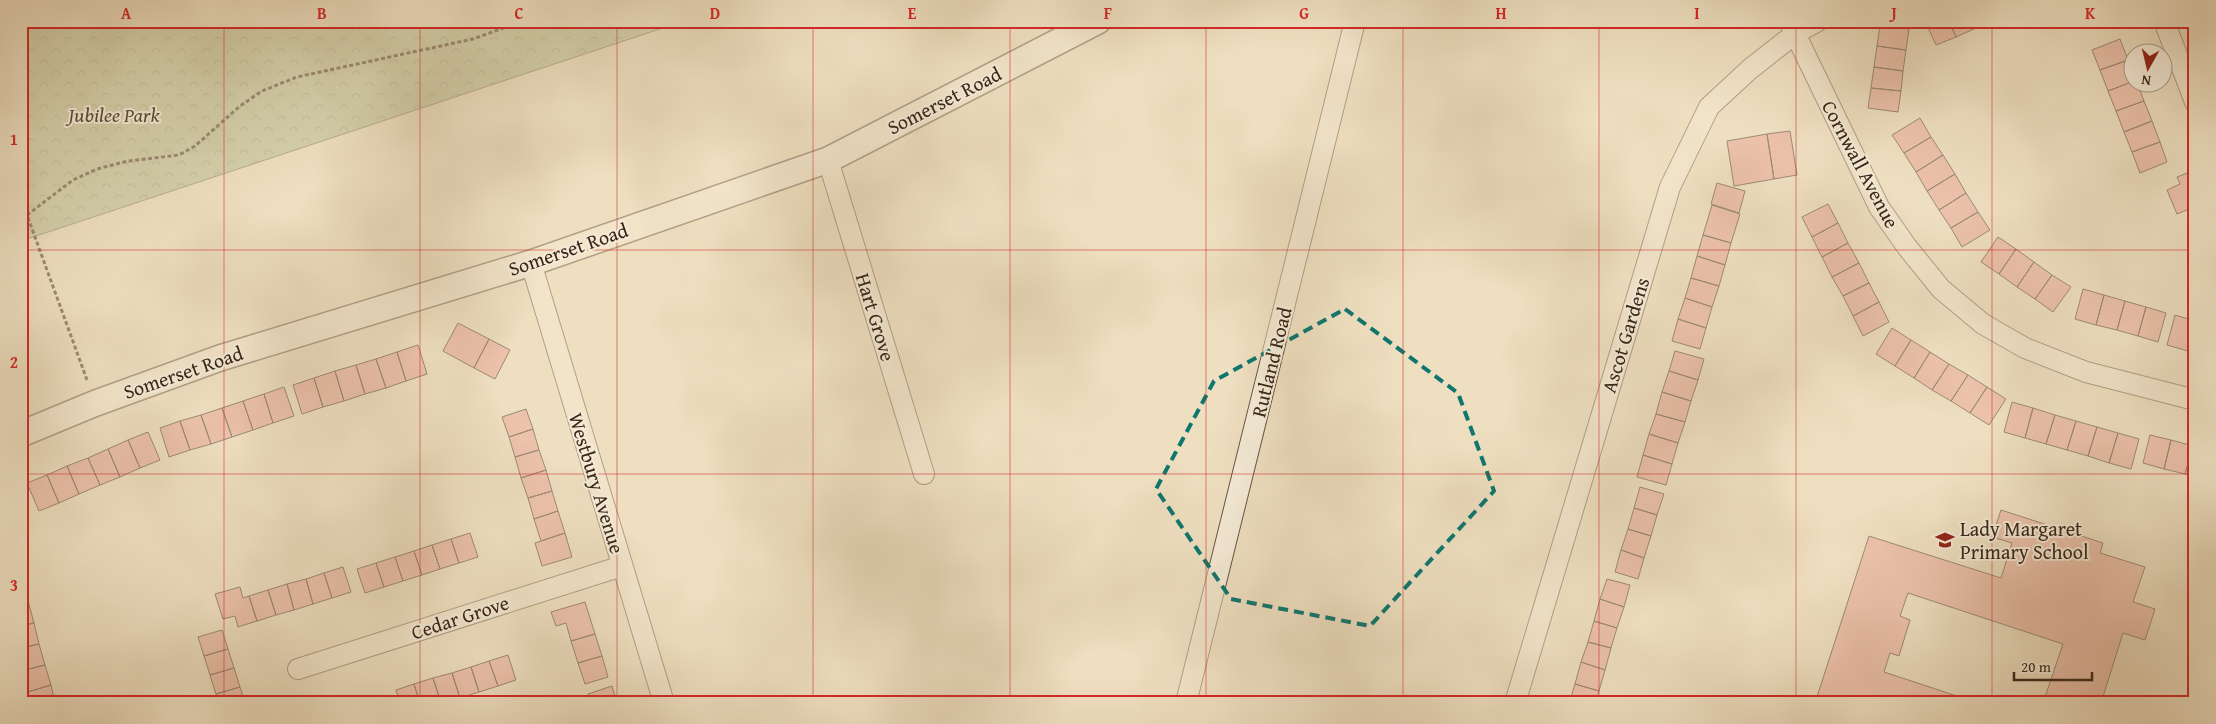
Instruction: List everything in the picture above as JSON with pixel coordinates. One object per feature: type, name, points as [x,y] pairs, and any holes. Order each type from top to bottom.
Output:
[{"type":"street","name":"Somerset Road","points":[[21,434],[96,403],[220,358],[531,263],[828,160],[1098,21]]},
{"type":"street","name":"Rutland Road","points":[[1186,703],[1356,21]]},
{"type":"street","name":"Ascot Gardens","points":[[1515,703],[1670,187],[1709,107],[1792,27],[1818,21]]},
{"type":"street","points":[[2164,21],[2195,102]]},
{"type":"street","name":"Cornwall Avenue","points":[[1792,27],[1879,207],[1907,247],[1941,288],[1983,324],[2025,348],[2086,372],[2195,400]]},
{"type":"street","name":"Hart Grove","points":[[828,160],[924,474]]},
{"type":"street","name":"Westbury Avenue","points":[[531,263],[664,703]]},
{"type":"street","name":"Cedar Grove","points":[[298,669],[622,566]]},
{"type":"path","points":[[25,216],[72,180],[97,169],[128,161],[179,155],[195,146],[240,106],[262,92],[297,77],[473,39],[506,27],[515,21]]},
{"type":"path","points":[[21,205],[96,403]]},
{"type":"highlighted area","points":[[1345,309],[1458,393],[1494,491],[1370,626],[1231,599],[1156,489],[1214,381]]},
{"type":"green space","name":"Jubilee Park","points":[[21,21],[684,21],[21,241]]},
{"type":"building","points":[[1925,21],[1949,21],[1956,37],[1936,45]]},
{"type":"building","points":[[1949,21],[1973,21],[1976,28],[1956,37]]},
{"type":"building","points":[[1973,21],[1993,21],[1976,28]]},
{"type":"building","points":[[1880,25],[1909,29],[1906,50],[1877,46]]},
{"type":"building","points":[[2120,39],[2124,50],[2124,61],[2100,70],[2092,50]]},
{"type":"building","points":[[1877,46],[1906,50],[1903,71],[1874,67]]},
{"type":"building","points":[[2124,61],[2124,85],[2108,91],[2100,70]]},
{"type":"building","points":[[1874,67],[1903,71],[1901,91],[1871,88]]},
{"type":"building","points":[[2124,85],[2124,92],[2141,92],[2144,101],[2116,111],[2108,91]]},
{"type":"building","points":[[1871,88],[1901,91],[1898,112],[1868,108]]},
{"type":"building","points":[[2144,101],[2152,121],[2124,132],[2116,111]]},
{"type":"building","points":[[1920,118],[1931,137],[1904,153],[1892,135]]},
{"type":"building","points":[[2152,121],[2160,142],[2132,152],[2124,132]]},
{"type":"building","points":[[1790,131],[1797,175],[1774,179],[1767,134]]},
{"type":"building","points":[[1767,134],[1774,179],[1734,186],[1727,141]]},
{"type":"building","points":[[1931,137],[1943,155],[1916,172],[1904,153]]},
{"type":"building","points":[[2160,142],[2167,162],[2140,173],[2132,152]]},
{"type":"building","points":[[1943,155],[1955,174],[1927,191],[1916,172]]},
{"type":"building","points":[[2195,170],[2195,203],[2190,204],[2192,208],[2177,214],[2167,190],[2180,184],[2177,177]]},
{"type":"building","points":[[1955,174],[1966,193],[1939,210],[1927,191]]},
{"type":"building","points":[[1717,183],[1745,191],[1739,213],[1711,204]]},
{"type":"building","points":[[1966,193],[1978,212],[1951,228],[1939,210]]},
{"type":"building","points":[[1828,204],[1838,223],[1812,237],[1802,217]]},
{"type":"building","points":[[1712,205],[1740,214],[1731,243],[1703,235]]},
{"type":"building","points":[[1978,212],[1990,230],[1962,247],[1951,228]]},
{"type":"building","points":[[1838,223],[1848,243],[1822,257],[1812,237]]},
{"type":"building","points":[[1703,235],[1731,243],[1725,265],[1697,256]]},
{"type":"building","points":[[1998,237],[2016,249],[1999,274],[1981,262]]},
{"type":"building","points":[[1848,243],[1859,263],[1832,277],[1822,257]]},
{"type":"building","points":[[2016,249],[2034,262],[2017,287],[1999,274]]},
{"type":"building","points":[[1697,256],[1725,265],[1719,286],[1691,278]]},
{"type":"building","points":[[2034,262],[2052,275],[2035,299],[2017,287]]},
{"type":"building","points":[[1859,263],[1869,283],[1843,296],[1832,277]]},
{"type":"building","points":[[2052,275],[2071,287],[2053,312],[2035,299]]},
{"type":"building","points":[[1691,278],[1719,286],[1712,307],[1685,298]]},
{"type":"building","points":[[1869,283],[1879,302],[1853,316],[1843,296]]},
{"type":"building","points":[[2083,289],[2104,295],[2096,325],[2075,319]]},
{"type":"building","points":[[2104,295],[2125,301],[2117,330],[2096,325]]},
{"type":"building","points":[[1685,298],[1712,307],[1706,328],[1678,319]]},
{"type":"building","points":[[2125,301],[2146,307],[2138,336],[2117,330]]},
{"type":"building","points":[[1879,302],[1889,322],[1863,336],[1853,316]]},
{"type":"building","points":[[2146,307],[2166,313],[2158,342],[2138,336]]},
{"type":"building","points":[[2175,315],[2195,321],[2188,351],[2167,345]]},
{"type":"building","points":[[1678,319],[1706,328],[1700,349],[1672,341]]},
{"type":"building","points":[[458,323],[489,339],[474,368],[443,351]]},
{"type":"building","points":[[2195,326],[2195,353],[2188,351]]},
{"type":"building","points":[[1892,328],[1911,340],[1895,366],[1876,354]]},
{"type":"building","points":[[489,339],[510,350],[495,379],[474,368]]},
{"type":"building","points":[[1911,340],[1930,352],[1914,378],[1895,366]]},
{"type":"building","points":[[418,345],[427,374],[406,381],[397,352]]},
{"type":"building","points":[[1675,351],[1704,359],[1698,380],[1669,371]]},
{"type":"building","points":[[397,352],[406,381],[386,388],[376,359]]},
{"type":"building","points":[[1930,352],[1949,364],[1932,390],[1914,378]]},
{"type":"building","points":[[376,359],[386,388],[365,394],[356,365]]},
{"type":"building","points":[[1949,364],[1968,375],[1951,401],[1932,390]]},
{"type":"building","points":[[356,365],[365,394],[344,401],[335,371]]},
{"type":"building","points":[[335,371],[344,401],[323,407],[314,378]]},
{"type":"building","points":[[1669,371],[1698,380],[1691,401],[1662,392]]},
{"type":"building","points":[[1968,375],[1987,387],[1970,413],[1951,401]]},
{"type":"building","points":[[314,378],[323,407],[302,414],[293,385]]},
{"type":"building","points":[[284,387],[294,416],[273,423],[264,394]]},
{"type":"building","points":[[1987,387],[2006,399],[1989,425],[1970,413]]},
{"type":"building","points":[[1662,392],[1691,401],[1685,422],[1656,414]]},
{"type":"building","points":[[264,394],[273,423],[253,430],[243,401]]},
{"type":"building","points":[[243,401],[253,430],[232,437],[222,408]]},
{"type":"building","points":[[2012,402],[2033,408],[2025,438],[2004,432]]},
{"type":"building","points":[[222,408],[232,437],[211,444],[201,415]]},
{"type":"building","points":[[2033,408],[2055,415],[2046,444],[2025,438]]},
{"type":"building","points":[[526,409],[533,429],[509,437],[502,417]]},
{"type":"building","points":[[1656,414],[1685,422],[1678,443],[1649,434]]},
{"type":"building","points":[[201,415],[211,444],[190,450],[180,421]]},
{"type":"building","points":[[2055,415],[2076,421],[2067,450],[2046,444]]},
{"type":"building","points":[[180,421],[190,450],[169,457],[160,428]]},
{"type":"building","points":[[2076,421],[2097,427],[2088,456],[2067,450]]},
{"type":"building","points":[[2097,427],[2118,433],[2109,463],[2088,456]]},
{"type":"building","points":[[533,429],[539,450],[515,457],[509,437]]},
{"type":"building","points":[[148,432],[160,460],[140,468],[128,440]]},
{"type":"building","points":[[2118,433],[2139,439],[2131,469],[2109,463]]},
{"type":"building","points":[[1649,434],[1678,443],[1672,464],[1643,455]]},
{"type":"building","points":[[2150,435],[2171,440],[2164,469],[2143,463]]},
{"type":"building","points":[[128,440],[140,468],[120,477],[108,449]]},
{"type":"building","points":[[2171,440],[2193,446],[2185,474],[2164,469]]},
{"type":"building","points":[[2193,446],[2195,446],[2195,477],[2185,474]]},
{"type":"building","points":[[108,449],[120,477],[100,485],[88,458]]},
{"type":"building","points":[[539,450],[546,470],[521,478],[515,457]]},
{"type":"building","points":[[1643,455],[1672,464],[1666,485],[1637,477]]},
{"type":"building","points":[[88,458],[100,485],[79,494],[67,466]]},
{"type":"building","points":[[67,466],[79,494],[59,503],[47,475]]},
{"type":"building","points":[[546,470],[552,491],[528,498],[521,478]]},
{"type":"building","points":[[47,475],[59,503],[39,511],[27,483]]},
{"type":"building","points":[[1640,487],[1664,494],[1657,515],[1634,508]]},
{"type":"building","points":[[552,491],[558,511],[534,519],[528,498]]},
{"type":"building","points":[[1634,508],[1657,515],[1651,536],[1628,529]]},
{"type":"building","points":[[2001,510],[2103,543],[2100,553],[2145,567],[2133,602],[2155,609],[2145,640],[2123,633],[2101,703],[2043,703],[2063,644],[1908,593],[1900,616],[1910,620],[1899,656],[1890,653],[1884,672],[1978,703],[1815,703],[1869,536],[2001,578],[2012,543],[1992,537]]},
{"type":"building","points":[[558,511],[565,533],[541,541],[534,519]]},
{"type":"building","points":[[1628,529],[1651,536],[1644,558],[1621,550]]},
{"type":"building","points":[[470,533],[478,557],[459,563],[451,539]]},
{"type":"building","points":[[565,533],[572,557],[542,566],[535,543]]},
{"type":"building","points":[[451,539],[459,563],[440,569],[432,545]]},
{"type":"building","points":[[432,545],[440,569],[422,575],[414,551]]},
{"type":"building","points":[[1621,550],[1644,558],[1638,579],[1615,572]]},
{"type":"building","points":[[414,551],[422,575],[403,581],[395,557]]},
{"type":"building","points":[[395,557],[403,581],[384,587],[376,563]]},
{"type":"building","points":[[376,563],[384,587],[365,593],[357,569]]},
{"type":"building","points":[[343,567],[351,592],[332,598],[324,573]]},
{"type":"building","points":[[324,573],[332,598],[313,604],[306,579]]},
{"type":"building","points":[[306,579],[313,604],[294,610],[287,584]]},
{"type":"building","points":[[1607,579],[1630,585],[1624,607],[1600,599]]},
{"type":"building","points":[[21,581],[28,601],[21,603]]},
{"type":"building","points":[[287,584],[294,610],[276,615],[268,590]]},
{"type":"building","points":[[240,587],[243,598],[249,596],[257,621],[238,627],[235,616],[223,619],[215,594]]},
{"type":"building","points":[[268,590],[276,615],[257,621],[249,596]]},
{"type":"building","points":[[1600,599],[1624,607],[1617,628],[1594,621]]},
{"type":"building","points":[[28,601],[34,623],[21,626],[21,603]]},
{"type":"building","points":[[585,602],[595,634],[571,641],[566,623],[556,626],[551,612]]},
{"type":"building","points":[[1594,621],[1617,628],[1611,648],[1588,642]]},
{"type":"building","points":[[34,623],[39,644],[21,648],[21,626]]},
{"type":"building","points":[[222,630],[228,649],[204,656],[198,637]]},
{"type":"building","points":[[595,634],[602,656],[578,663],[571,641]]},
{"type":"building","points":[[1588,642],[1611,648],[1605,670],[1581,662]]},
{"type":"building","points":[[39,644],[45,665],[21,671],[21,648]]},
{"type":"building","points":[[228,649],[234,668],[210,675],[204,656]]},
{"type":"building","points":[[508,655],[516,680],[498,686],[489,661]]},
{"type":"building","points":[[602,656],[608,677],[585,684],[578,663]]},
{"type":"building","points":[[489,661],[498,686],[479,692],[471,667]]},
{"type":"building","points":[[1581,662],[1605,670],[1599,691],[1575,684]]},
{"type":"building","points":[[45,665],[51,685],[21,694],[21,671]]},
{"type":"building","points":[[471,667],[479,692],[460,698],[452,673]]},
{"type":"building","points":[[234,668],[240,687],[216,694],[210,675]]},
{"type":"building","points":[[452,673],[460,698],[441,703],[433,678]]},
{"type":"building","points":[[433,678],[441,703],[420,703],[414,684]]},
{"type":"building","points":[[2195,681],[2195,703],[2188,703]]},
{"type":"building","points":[[414,684],[420,703],[400,703],[396,690]]},
{"type":"building","points":[[1575,684],[1599,691],[1595,703],[1569,703]]},
{"type":"building","points":[[51,685],[55,703],[23,703],[21,694]]},
{"type":"building","points":[[612,686],[617,703],[591,703],[588,694]]},
{"type":"building","points":[[240,687],[245,703],[219,703],[216,694]]},
{"type":"place","name":"Lady Margaret Primary School","points":[[1945,540]]}]
